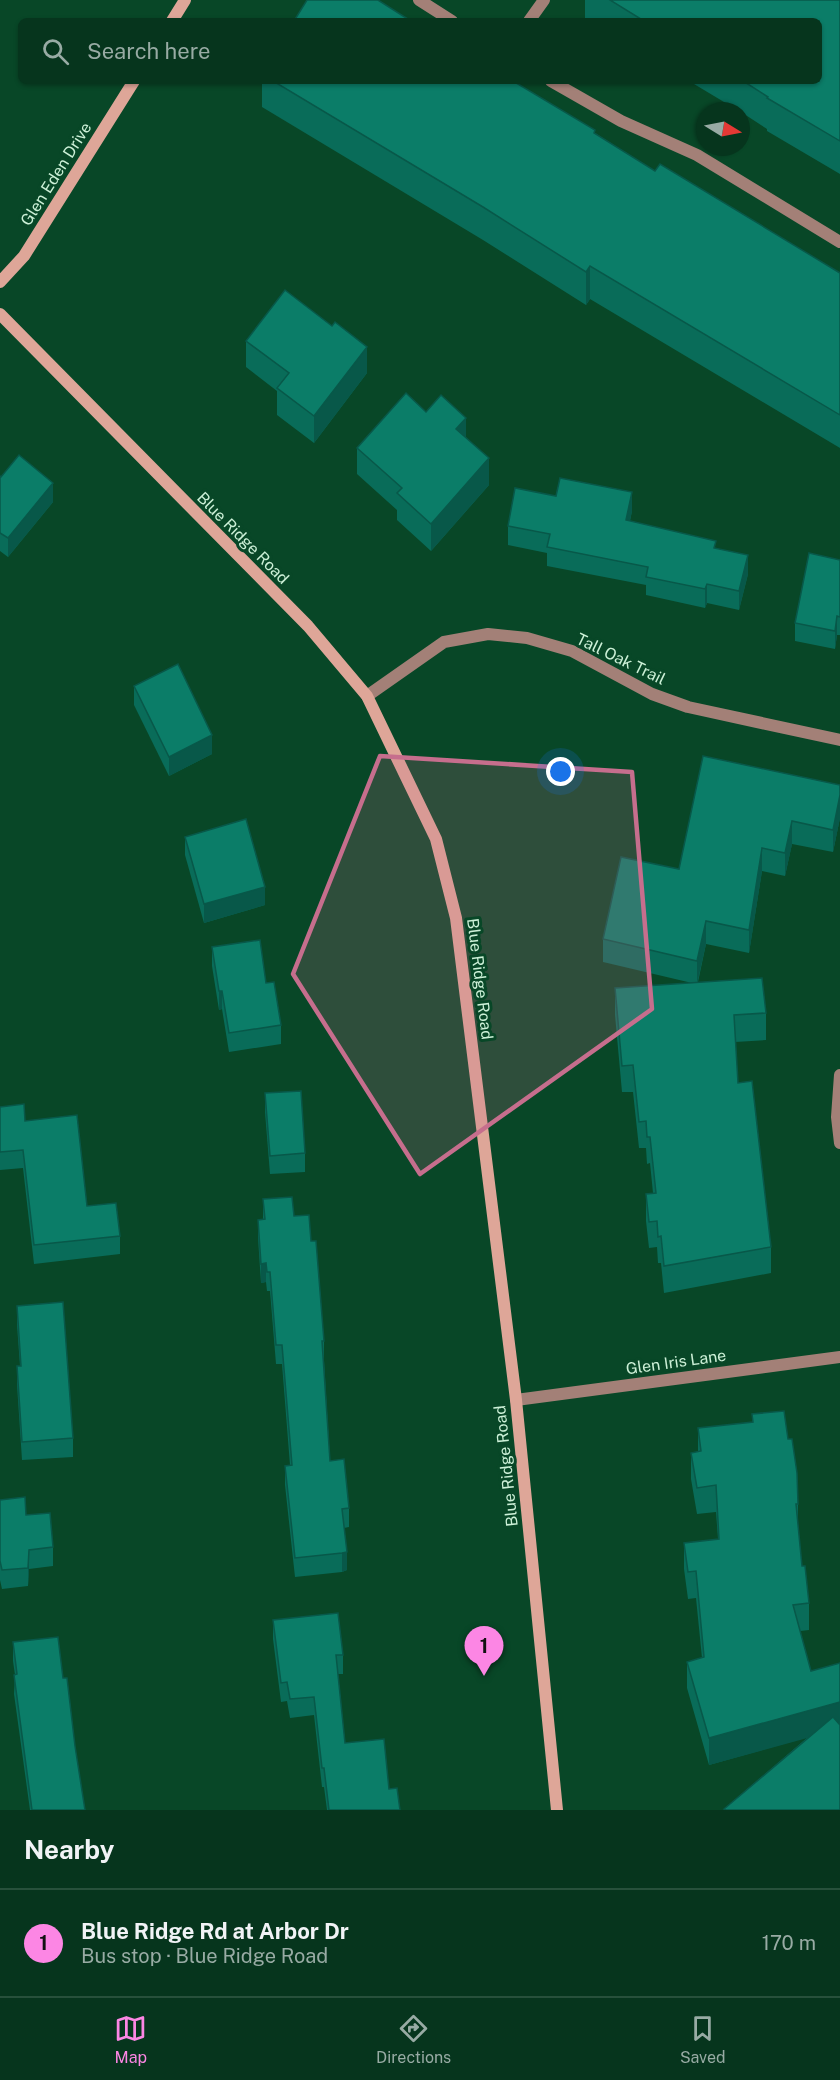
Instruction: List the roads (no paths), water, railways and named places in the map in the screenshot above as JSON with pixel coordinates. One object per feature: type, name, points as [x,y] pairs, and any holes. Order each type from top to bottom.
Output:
[{"type":"main road","points":[[174,18],[185,0]]},
{"type":"main road","name":"Glen Eden Drive","points":[[0,282],[24,256],[132,84]]},
{"type":"main road","name":"Blue Ridge Road","points":[[0,314],[308,626],[367,696],[436,839],[456,918],[516,1400],[557,1810]]},
{"type":"street","points":[[419,0],[447,18]]},
{"type":"street","points":[[531,18],[544,0]]},
{"type":"street","points":[[557,84],[621,122],[698,155],[840,242]]},
{"type":"street","name":"Tall Oak Trail","points":[[367,696],[444,642],[488,634],[527,638],[572,651],[652,694],[688,707],[840,740]]},
{"type":"street","points":[[840,1075],[837,1117],[840,1143]]},
{"type":"street","name":"Glen Iris Lane","points":[[516,1400],[840,1356]]},
{"type":"place","name":"Blue Ridge Rd at Arbor Dr","points":[[484,1676]]}]
